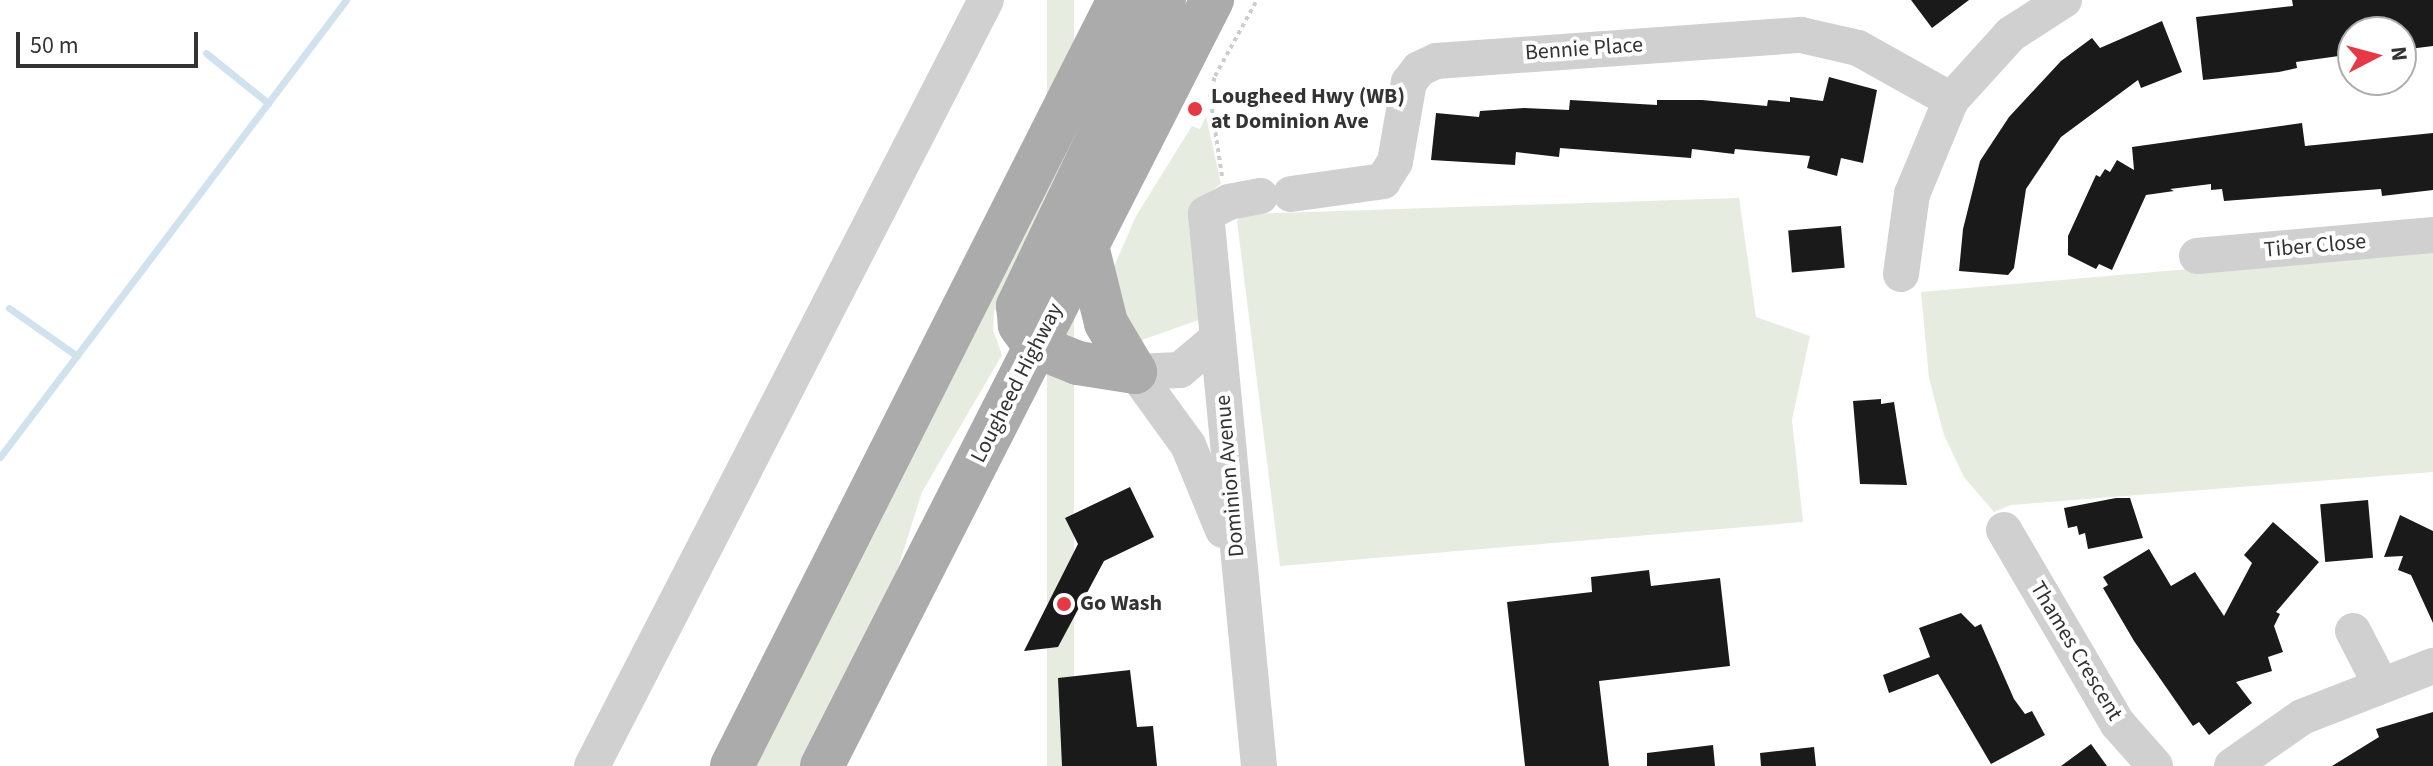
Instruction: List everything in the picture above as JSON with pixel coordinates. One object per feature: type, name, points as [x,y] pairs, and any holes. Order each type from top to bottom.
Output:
[{"type":"main road","points":[[732,766],[1119,0]]},
{"type":"main road","points":[[1135,372],[1078,363],[1035,346],[1020,325],[1021,291],[1164,0]]},
{"type":"main road","name":"Lougheed Highway","points":[[822,766],[1212,0]]},
{"type":"main road","points":[[1087,246],[1106,323],[1135,372]]},
{"type":"street","points":[[592,766],[986,0]]},
{"type":"street","points":[[1901,274],[1912,194],[1951,100],[2011,34],[2064,0]]},
{"type":"street","name":"Bennie Place","points":[[1247,202],[1383,181],[1395,162],[1409,82],[1419,69],[1436,61],[1801,35],[1858,48],[1951,100]]},
{"type":"street","name":"Dominion Avenue","points":[[1247,202],[1217,339],[1259,766]]},
{"type":"street","name":"Tiber Close","points":[[2197,256],[2433,235]]},
{"type":"street","points":[[1135,372],[1180,370],[1217,339]]},
{"type":"street","name":"Dominion Avenue","points":[[1135,372],[1188,445],[1221,522],[1244,613]]},
{"type":"street","name":"Thames Crescent","points":[[2004,530],[2118,724],[2155,766]]},
{"type":"street","points":[[2353,631],[2381,685]]},
{"type":"street","points":[[2232,766],[2302,717],[2433,666]]},
{"type":"path","points":[[1247,202],[1210,118],[1210,97],[1215,76],[1257,0]]},
{"type":"shaded area","points":[[1047,0],[1074,0],[1074,766],[1047,766]]},
{"type":"shaded area","points":[[1136,0],[1152,0],[994,312],[993,330],[1002,355],[922,492],[897,571],[804,766],[747,766]]},
{"type":"shaded area","points":[[1206,116],[1221,184],[1197,200],[1204,318],[1139,341],[1126,319],[1113,269],[1136,216],[1192,126],[1200,129]]},
{"type":"shaded area","points":[[1739,198],[1756,317],[1810,336],[1792,420],[1803,522],[1280,566],[1237,221],[1243,214]]},
{"type":"shaded area","points":[[2433,248],[2433,472],[2011,505],[1994,512],[1964,477],[1944,435],[1929,378],[1921,292]]},
{"type":"building","points":[[1911,0],[1969,0],[1932,28]]},
{"type":"building","points":[[2292,0],[2433,0],[2433,46],[2417,48],[2417,16],[2337,16],[2337,56],[2296,62],[2297,68],[2279,72],[2203,80],[2196,17],[2293,6]]},
{"type":"building","points":[[2162,21],[2182,72],[2141,88],[2138,80],[2061,137],[2026,189],[2014,268],[2008,275],[1959,271],[1963,229],[1980,161],[2009,117],[2061,61],[2092,38],[2100,48]]},
{"type":"building","points":[[1829,77],[1877,90],[1863,163],[1841,158],[1837,176],[1807,168],[1810,156],[1735,149],[1734,154],[1692,149],[1691,158],[1560,148],[1559,157],[1516,152],[1515,165],[1431,160],[1436,113],[1479,117],[1480,111],[1524,108],[1569,110],[1570,100],[1657,105],[1657,100],[1702,100],[1767,106],[1768,100],[1790,102],[1790,97],[1823,101]]},
{"type":"building","points":[[2302,123],[2305,146],[2433,133],[2433,190],[2382,196],[2381,189],[2224,201],[2222,189],[2211,190],[2211,184],[2170,189],[2174,191],[2146,195],[2112,270],[2099,264],[2096,269],[2068,255],[2068,236],[2096,175],[2100,177],[2105,169],[2110,172],[2117,160],[2134,170],[2132,147]]},
{"type":"building","points":[[1841,226],[1845,268],[1792,272],[1788,231]]},
{"type":"building","points":[[1881,399],[1881,404],[1894,402],[1907,485],[1860,484],[1853,401]]},
{"type":"building","name":"Go Wash","points":[[1130,487],[1154,537],[1104,561],[1058,647],[1024,651],[1078,544],[1065,518]]},
{"type":"building","points":[[2130,498],[2143,538],[2088,549],[2085,533],[2079,535],[2077,526],[2068,528],[2064,508]]},
{"type":"building","points":[[2368,500],[2373,558],[2325,562],[2320,504]]},
{"type":"building","points":[[2400,515],[2433,531],[2433,623],[2411,575],[2398,570],[2403,556],[2384,557]]},
{"type":"building","points":[[2273,522],[2319,562],[2276,612],[2280,614],[2274,626],[2283,652],[2268,657],[2272,671],[2236,682],[2252,703],[2209,735],[2199,722],[2193,726],[2134,641],[2103,588],[2108,585],[2103,577],[2149,549],[2171,586],[2195,572],[2224,616],[2252,563],[2244,555]]},
{"type":"building","points":[[1649,570],[1651,586],[1720,578],[1730,666],[1599,681],[1609,766],[1525,766],[1507,602],[1592,592],[1591,577]]},
{"type":"building","points":[[1961,613],[1975,627],[1981,624],[2014,699],[2025,714],[2032,711],[2045,735],[1991,764],[1938,674],[1889,693],[1883,675],[1930,657],[1919,628]]},
{"type":"building","points":[[1130,670],[1137,727],[1153,726],[1157,766],[1062,766],[1058,678]]},
{"type":"building","points":[[2433,712],[2433,766],[2332,766],[2379,737],[2376,729]]},
{"type":"building","points":[[2091,744],[2107,766],[2061,766]]},
{"type":"building","points":[[1713,745],[1715,766],[1647,766],[1647,753]]},
{"type":"building","points":[[1814,747],[1816,766],[1761,766],[1760,753]]},
{"type":"waterway","points":[[0,457],[346,0]]},
{"type":"waterway","points":[[206,53],[268,103]]},
{"type":"waterway","points":[[9,308],[77,356]]},
{"type":"place","name":"Lougheed Hwy (WB) at Dominion Ave","points":[[1195,109]]},
{"type":"place","name":"Go Wash","points":[[1064,604]]}]
